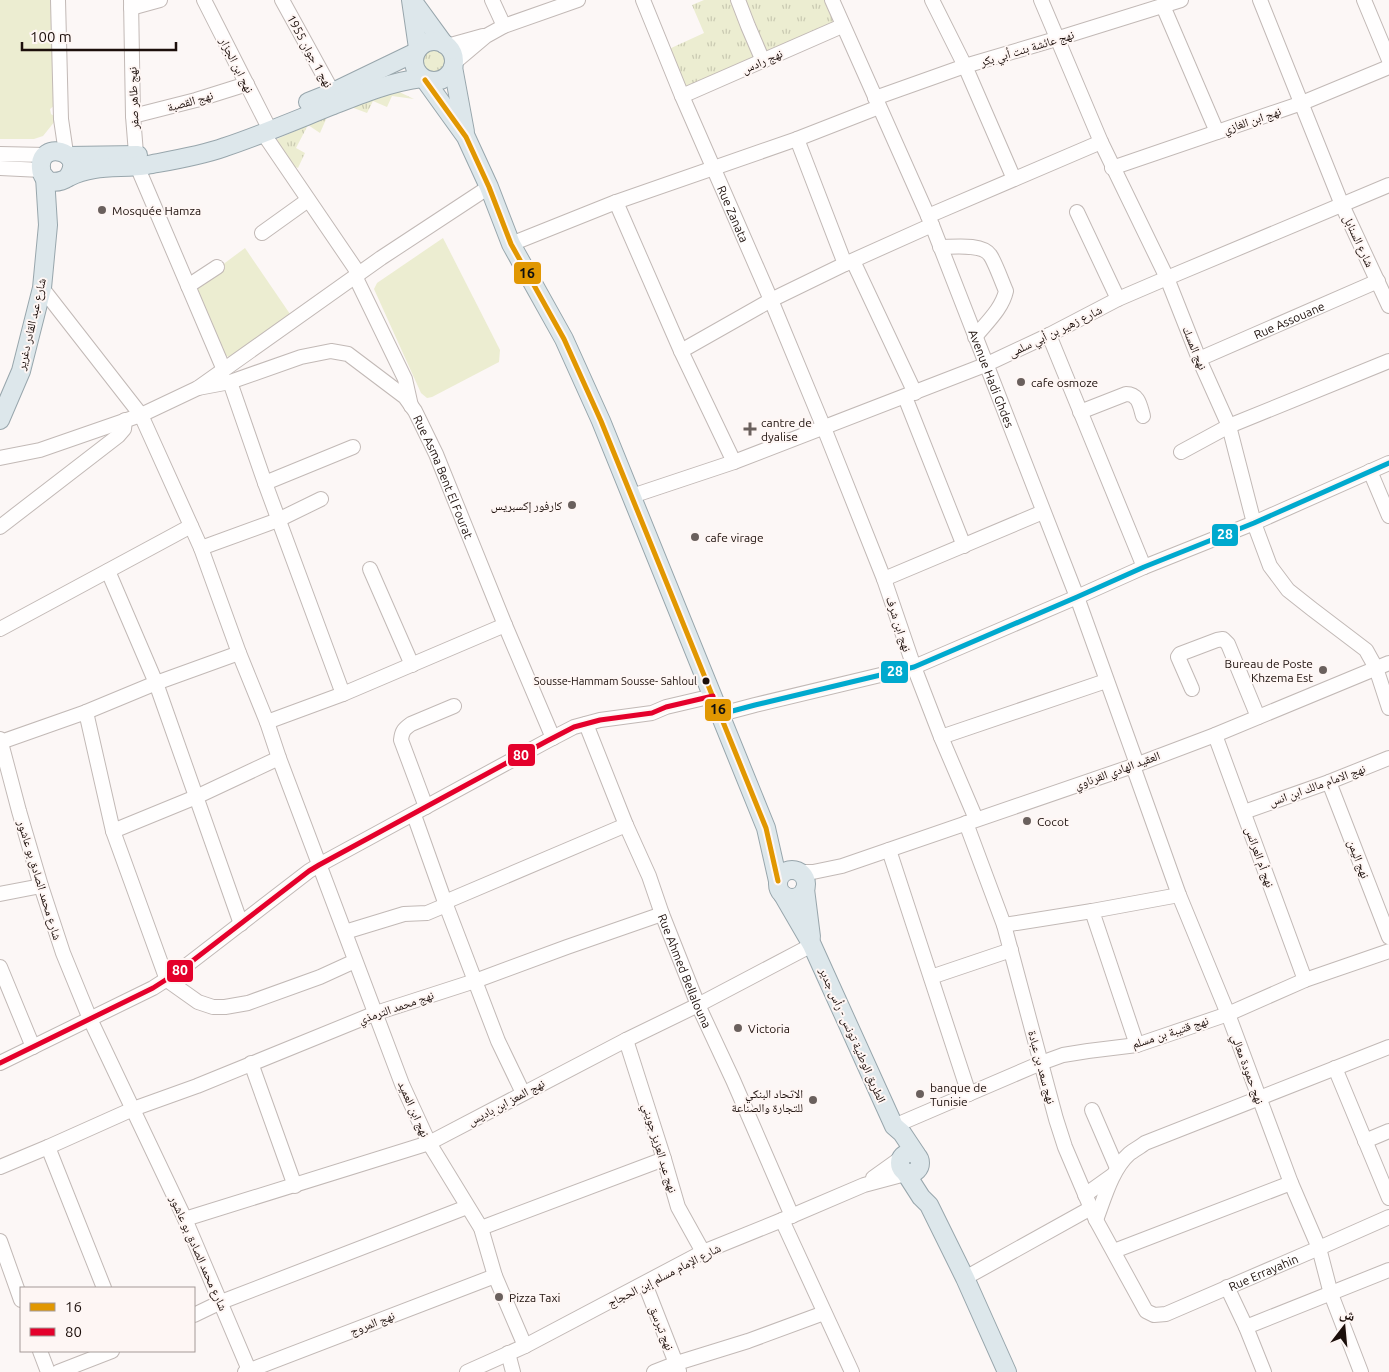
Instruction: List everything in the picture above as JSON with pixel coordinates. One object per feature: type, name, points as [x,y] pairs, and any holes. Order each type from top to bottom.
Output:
[{"type":"main road","points":[[336,97],[386,85],[423,79],[435,82],[448,76],[454,65],[452,54],[412,0]]},
{"type":"main road","points":[[412,0],[417,50],[413,61],[415,70],[423,79]]},
{"type":"main road","points":[[136,161],[84,170],[65,180],[50,181],[53,160],[136,161],[186,158],[206,153],[336,97],[426,43],[439,42],[445,45]]},
{"type":"main road","name":"الطريق الوطنية تونس - رأس جدير","points":[[454,65],[466,137]]},
{"type":"main road","name":"الطريق الوطنية تونس - رأس جدير","points":[[423,79],[466,137],[489,187],[511,244],[564,339],[632,496],[766,828],[780,888],[812,945],[894,1126],[894,1136],[930,1195],[929,1206],[965,1278],[1007,1372]]},
{"type":"main road","name":"شارع عبد القادر دغرير","points":[[0,420],[21,371],[42,288],[53,160],[72,161],[71,173],[65,180],[48,225]]},
{"type":"main road","name":"الطريق الوطنية تونس - رأس جدير","points":[[766,828],[801,880],[812,945]]},
{"type":"main road","points":[[792,870],[801,880],[799,896],[795,898],[791,898],[780,888],[783,873],[792,870]]},
{"type":"street","points":[[53,160],[62,119],[58,0]]},
{"type":"street","points":[[131,4],[160,0]]},
{"type":"street","name":"نهج ابن الجزار","points":[[204,0],[247,84],[266,128],[308,200],[357,275],[405,379],[411,406]]},
{"type":"street","name":"نهج 1 جوان 1955","points":[[282,0],[336,97]]},
{"type":"street","points":[[492,0],[504,26]]},
{"type":"street","points":[[454,65],[486,36],[504,26],[578,0]]},
{"type":"street","name":"Rue Zanata","points":[[643,0],[712,169],[771,300],[824,428]]},
{"type":"street","points":[[738,0],[763,61]]},
{"type":"street","name":"Avenue Hadi Ghdes","points":[[832,0],[930,221],[1076,597],[1135,765]]},
{"type":"street","points":[[932,0],[966,66],[1014,179]]},
{"type":"street","name":"نهج المسك","points":[[1041,0],[1112,168],[1167,278],[1199,359],[1229,426],[1254,523],[1270,566],[1288,590],[1366,650],[1382,666],[1389,708]]},
{"type":"street","name":"نهج عائشة بنت أبي بكر","points":[[511,244],[616,202],[797,139],[877,102],[966,66],[1181,0]]},
{"type":"street","name":"شارع السنابل","points":[[1260,0],[1342,205],[1389,306]]},
{"type":"street","points":[[1364,0],[1389,60]]},
{"type":"street","name":"نهج طاهر صفر","points":[[131,4],[133,116],[136,161],[227,376],[343,694]]},
{"type":"street","points":[[1163,6],[1217,132]]},
{"type":"street","name":"نهج رادس","points":[[682,96],[842,26]]},
{"type":"street","points":[[445,45],[486,36]]},
{"type":"street","name":"نهج ابن الغازي","points":[[1112,168],[1302,103],[1389,67]]},
{"type":"street","name":"نهج القصبة","points":[[133,116],[196,100],[247,84]]},
{"type":"street","points":[[797,139],[849,262],[910,395],[964,546]]},
{"type":"street","points":[[681,350],[771,300],[1014,179],[1101,142]]},
{"type":"street","points":[[0,154],[53,160]]},
{"type":"street","points":[[0,168],[53,160]]},
{"type":"street","name":"شارع زهير بن أبي سلمى","points":[[632,496],[734,462],[985,365],[1049,335],[1118,299],[1389,185]]},
{"type":"street","points":[[227,376],[357,275],[489,187]]},
{"type":"street","points":[[262,233],[308,200]]},
{"type":"street","points":[[616,202],[681,350],[734,462]]},
{"type":"street","points":[[1077,212],[1118,299]]},
{"type":"street","points":[[940,247],[980,248],[990,253],[1006,291],[1000,306],[974,337]]},
{"type":"street","points":[[188,286],[217,267]]},
{"type":"street","name":"Rue Assouane","points":[[1199,359],[1378,281]]},
{"type":"street","name":"نهج ابن العميد","points":[[42,288],[141,415],[201,548],[402,1084],[428,1143],[481,1228],[495,1276],[525,1346]]},
{"type":"street","points":[[1049,335],[1144,567]]},
{"type":"street","name":"Rue Asma Bent El Fourat","points":[[0,458],[40,450],[141,415],[227,376],[331,351],[348,354],[404,397],[415,411],[436,454],[505,626],[553,738]]},
{"type":"street","points":[[1181,452],[1229,426],[1389,361]]},
{"type":"street","points":[[1080,412],[1126,394],[1132,394],[1137,397],[1143,416]]},
{"type":"street","points":[[0,527],[118,436],[124,429],[125,420]]},
{"type":"street","name":"نهج ابن شرف","points":[[824,428],[884,579],[914,667],[971,821]]},
{"type":"street","points":[[265,484],[353,447]]},
{"type":"street","points":[[0,1062],[167,980],[319,865],[574,727],[600,720],[652,713],[666,708],[755,705],[914,667],[1144,567],[1254,523],[1389,463]]},
{"type":"street","points":[[1370,471],[1389,516]]},
{"type":"street","points":[[201,548],[278,520],[321,499]]},
{"type":"street","points":[[884,579],[1043,512]]},
{"type":"street","points":[[0,629],[191,526]]},
{"type":"street","points":[[370,569],[412,665]]},
{"type":"street","points":[[108,571],[156,683],[241,924]]},
{"type":"street","points":[[267,722],[343,694],[505,626]]},
{"type":"street","points":[[1192,689],[1178,657],[1180,654],[1223,639],[1228,644],[1258,717]]},
{"type":"street","points":[[1,740],[86,712],[156,683],[239,653]]},
{"type":"street","name":"العقيد الهادي القرناوي","points":[[801,880],[1135,765],[1215,735],[1382,666]]},
{"type":"street","points":[[941,737],[1106,681]]},
{"type":"street","points":[[426,807],[401,740],[401,732],[411,724],[454,706]]},
{"type":"street","points":[[86,712],[113,831],[167,980],[198,1002],[213,1007],[225,1006],[248,1003],[320,977],[356,961]]},
{"type":"street","name":"Rue Ahmed Bellalouna","points":[[586,724],[626,825],[649,876],[698,1005],[733,1080],[824,1313],[852,1372]]},
{"type":"street","name":"نهج أم العرائس","points":[[1215,735],[1305,980]]},
{"type":"street","name":"شارع محمد الصادق بو عاشور","points":[[1,740],[19,812],[63,953],[90,1019],[185,1219],[221,1302],[247,1371]]},
{"type":"street","points":[[113,831],[196,797],[279,758]]},
{"type":"street","name":"نهج الامام مالك ابن انس","points":[[1244,812],[1329,782],[1389,758]]},
{"type":"street","name":"نهج حمودة معالي","points":[[1135,765],[1179,895],[1228,1014],[1291,1184],[1319,1248],[1331,1294],[1361,1372]]},
{"type":"street","name":"نهج اليمن","points":[[1329,782],[1389,937]]},
{"type":"street","points":[[414,814],[498,1041],[523,1093]]},
{"type":"street","name":"نهج سعد بن عبادة","points":[[971,821],[1004,925],[1060,1131],[1091,1208],[1140,1302]]},
{"type":"street","points":[[345,932],[404,914],[427,913],[626,825]]},
{"type":"street","points":[[889,850],[969,1094]]},
{"type":"street","points":[[0,894],[41,886]]},
{"type":"street","points":[[1004,925],[1179,895]]},
{"type":"street","points":[[1092,911],[1138,1045]]},
{"type":"street","name":"نهج محمد الترمذي","points":[[0,1167],[48,1148],[133,1109],[197,1086],[376,1012],[475,981],[662,914]]},
{"type":"street","name":"نهج المعز ابن باديس","points":[[185,1219],[428,1143],[812,945]]},
{"type":"street","points":[[931,977],[1011,950]]},
{"type":"street","name":"نهج قتيبة بن مسلم","points":[[894,1126],[1063,1055],[1138,1045],[1228,1014],[1305,980],[1389,952]]},
{"type":"street","points":[[0,967],[33,1046]]},
{"type":"street","name":"نهج عبد العزيز جويني","points":[[626,1040],[678,1207],[704,1252]]},
{"type":"street","points":[[965,1278],[1091,1208],[1129,1154],[1145,1143],[1389,1047]]},
{"type":"street","points":[[251,1063],[295,1186]]},
{"type":"street","points":[[1335,1068],[1389,1198]]},
{"type":"street","points":[[1092,1110],[1115,1172]]},
{"type":"street","points":[[1365,1141],[1389,1131]]},
{"type":"street","points":[[48,1148],[104,1287]]},
{"type":"street","points":[[481,1228],[664,1159]]},
{"type":"street","name":"شارع اﻹمام مسلم إبن الحجاج","points":[[467,1372],[525,1346],[704,1252],[910,1165]]},
{"type":"street","points":[[1091,1208],[1115,1172]]},
{"type":"street","points":[[1114,1251],[1291,1184]]},
{"type":"street","points":[[195,1315],[221,1302],[467,1207]]},
{"type":"street","name":"Rue Errayahin","points":[[1140,1302],[1149,1313],[1154,1315],[1166,1314],[1389,1217]]},
{"type":"street","points":[[1,1250],[20,1298]]},
{"type":"street","points":[[1246,1327],[1389,1270]]},
{"type":"street","name":"نهج المروج","points":[[247,1371],[495,1276]]},
{"type":"street","name":"نهج تبرسق","points":[[645,1284],[678,1368]]},
{"type":"street","points":[[1227,1286],[1264,1372]]},
{"type":"street","points":[[654,1372],[678,1368],[824,1313]]},
{"type":"street","points":[[40,1352],[48,1372]]},
{"type":"street","points":[[58,1372],[109,1352]]},
{"type":"street","points":[[508,1353],[513,1372]]},
{"type":"green space","points":[[0,0],[53,0],[55,105],[50,109],[51,114],[55,117],[55,121],[43,136],[34,139],[0,139]]},
{"type":"green space","points":[[704,0],[826,0],[838,26],[687,91],[669,49],[704,33],[692,5]]},
{"type":"green space","points":[[434,49],[443,53],[447,62],[443,71],[434,75],[425,71],[421,62],[425,53]]},
{"type":"green space","points":[[393,89],[414,99],[392,96],[387,107],[373,101],[367,113],[351,107]]},
{"type":"green space","points":[[327,117],[320,133],[308,125]]},
{"type":"green space","points":[[308,125],[296,148],[305,153],[298,168],[283,162],[277,139]]},
{"type":"green space","points":[[443,238],[500,350],[499,362],[427,398],[421,393],[374,289],[377,283]]},
{"type":"green space","points":[[245,248],[290,314],[229,357],[222,354],[194,286]]},
{"type":"transit line","name":"16","points":[[425,80],[466,137],[489,187],[511,244],[564,339],[601,421],[766,828],[778,881]]},
{"type":"transit line","name":"28","points":[[721,714],[914,667],[1144,567],[1254,523],[1389,463]]},
{"type":"transit line","name":"80","points":[[0,1063],[153,988],[178,972],[309,871],[574,727],[600,720],[652,713],[666,707],[713,696]]},
{"type":"place","name":"Mosquée Hamza","points":[[102,210]]},
{"type":"place","name":"cafe osmoze","points":[[1021,382]]},
{"type":"place","name":"cantre de dyalise","points":[[750,429]]},
{"type":"place","name":"كارفور إكسبريس","points":[[572,505]]},
{"type":"place","name":"cafe virage","points":[[695,537]]},
{"type":"place","name":"Bureau de Poste Khzema Est","points":[[1323,670]]},
{"type":"place","name":"Sousse-Hammam Sousse- Sahloul","points":[[706,681]]},
{"type":"place","name":"Cocot","points":[[1027,821]]},
{"type":"place","name":"Victoria","points":[[738,1028]]},
{"type":"place","name":"banque de Tunisie","points":[[920,1094]]},
{"type":"place","name":"الاتحاد البنكي للتجارة والصناعة","points":[[813,1100]]},
{"type":"place","name":"Pizza Taxi","points":[[499,1297]]}]
